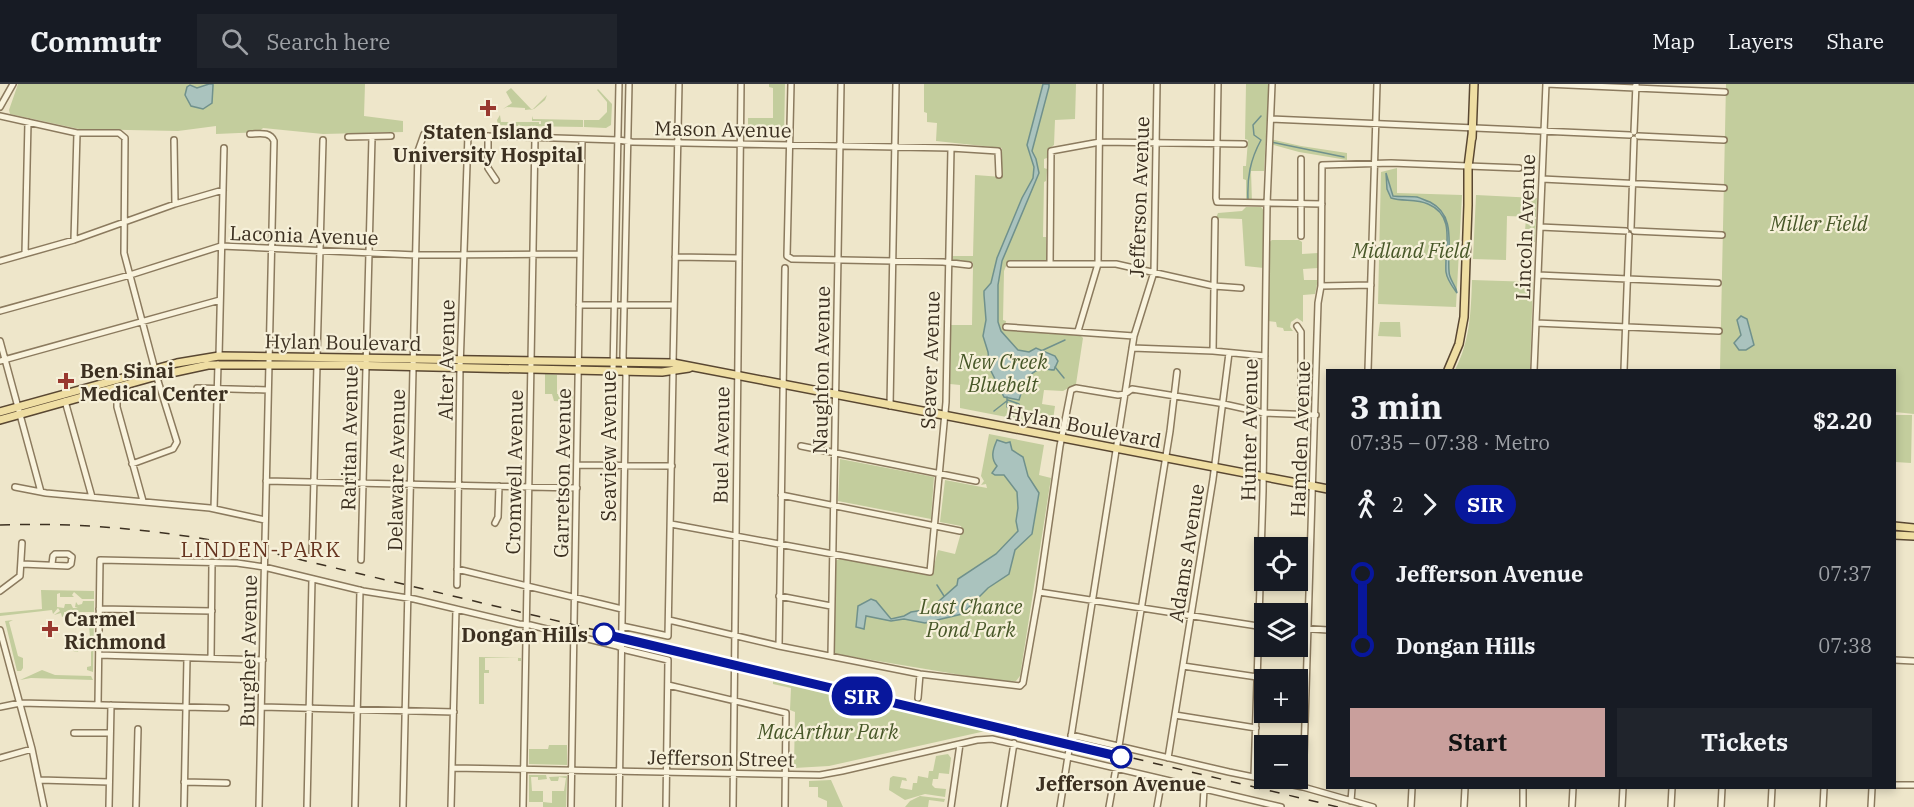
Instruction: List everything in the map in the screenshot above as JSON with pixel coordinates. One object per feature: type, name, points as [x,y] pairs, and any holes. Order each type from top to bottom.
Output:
[{"type":"main road","points":[[1448,369],[1459,344],[1464,317],[1474,84]]},
{"type":"main road","name":"Hylan Boulevard","points":[[0,412],[66,401],[117,387],[184,361],[269,357],[317,361],[461,364],[531,361],[613,362],[673,368]]},
{"type":"main road","name":"Hylan Boulevard","points":[[218,360],[269,365],[317,361]]},
{"type":"main road","name":"Hylan Boulevard","points":[[461,364],[530,370],[625,371],[692,368],[1326,489]]},
{"type":"main road","name":"Hylan Boulevard","points":[[0,420],[19,410],[156,372]]},
{"type":"main road","points":[[1896,526],[1914,528]]},
{"type":"main road","points":[[1896,535],[1914,536]]},
{"type":"street","points":[[0,107],[13,84]]},
{"type":"street","name":"Seaview Avenue","points":[[613,371],[619,84]]},
{"type":"street","name":"Seaview Avenue","points":[[619,807],[625,466],[624,305],[629,84]]},
{"type":"street","points":[[622,626],[668,636],[679,84]]},
{"type":"street","name":"Buel Avenue","points":[[733,807],[741,84]]},
{"type":"street","points":[[791,84],[787,256],[792,259],[969,265]]},
{"type":"street","name":"Naughton Avenue","points":[[831,656],[841,84]]},
{"type":"street","points":[[890,406],[896,84]]},
{"type":"street","points":[[1078,332],[1098,264],[1100,84]]},
{"type":"street","name":"Jefferson Avenue","points":[[1060,807],[1134,336],[1154,272],[1157,84]]},
{"type":"street","points":[[1218,84],[1217,202],[1322,204]]},
{"type":"street","name":"Hunter Avenue","points":[[1262,603],[1267,204],[1272,84]]},
{"type":"street","points":[[1368,369],[1377,84]]},
{"type":"street","points":[[1546,84],[1636,86],[1725,92]]},
{"type":"street","name":"Lincoln Avenue","points":[[1534,369],[1546,84]]},
{"type":"street","points":[[1623,369],[1636,86]]},
{"type":"street","points":[[0,116],[77,133],[119,134],[124,136],[126,141],[124,253],[177,444],[173,449],[132,464]]},
{"type":"street","points":[[1271,119],[1472,132],[1544,132],[1724,140]]},
{"type":"street","points":[[25,254],[28,122]]},
{"type":"street","points":[[74,240],[77,133]]},
{"type":"street","name":"Burgher Avenue","points":[[250,134],[267,134],[272,136],[274,141],[259,807]]},
{"type":"street","name":"Mason Avenue","points":[[424,134],[627,142],[951,148],[998,151],[999,175]]},
{"type":"street","name":"Delaware Avenue","points":[[403,807],[418,151],[424,134]]},
{"type":"street","name":"Alter Avenue","points":[[458,585],[458,485],[468,135]]},
{"type":"street","points":[[348,137],[391,136]]},
{"type":"street","points":[[488,136],[488,169],[496,180]]},
{"type":"street","name":"Raritan Avenue","points":[[361,560],[372,137]]},
{"type":"street","name":"Cromwell Avenue","points":[[523,807],[535,138]]},
{"type":"street","points":[[174,140],[175,204]]},
{"type":"street","points":[[312,553],[323,140]]},
{"type":"street","name":"Garretson Avenue","points":[[571,807],[582,140]]},
{"type":"street","points":[[1050,264],[1051,151],[1100,142],[1244,144]]},
{"type":"street","points":[[214,509],[224,148]]},
{"type":"street","name":"Seaver Avenue","points":[[832,555],[930,572],[945,416],[951,148]]},
{"type":"street","points":[[1301,159],[1301,236]]},
{"type":"street","points":[[1374,165],[1391,163],[1519,168]]},
{"type":"street","name":"Hamden Avenue","points":[[1308,629],[1318,303],[1321,286],[1322,165],[1374,165]]},
{"type":"street","points":[[1542,179],[1724,188]]},
{"type":"street","points":[[0,261],[74,240],[222,190]]},
{"type":"street","points":[[1213,351],[1215,220]]},
{"type":"street","points":[[1540,227],[1722,235]]},
{"type":"street","name":"Laconia Avenue","points":[[0,311],[130,275],[222,246],[416,255],[580,255]]},
{"type":"street","points":[[675,257],[739,258]]},
{"type":"street","points":[[1010,264],[1116,264],[1214,286],[1241,288]]},
{"type":"street","points":[[779,646],[785,268]]},
{"type":"street","points":[[1538,275],[1718,283]]},
{"type":"street","points":[[1321,286],[1371,285]]},
{"type":"street","points":[[3,360],[220,300]]},
{"type":"street","points":[[579,305],[674,305]]},
{"type":"street","points":[[1536,323],[1719,331]]},
{"type":"street","points":[[1297,326],[1301,332],[1301,414]]},
{"type":"street","points":[[1006,327],[1134,336]]},
{"type":"street","points":[[0,341],[3,360],[41,492]]},
{"type":"street","points":[[1132,348],[1213,351],[1265,356]]},
{"type":"street","name":"Adams Avenue","points":[[1168,758],[1214,467],[1229,352]]},
{"type":"street","points":[[1119,746],[1166,458],[1177,372]]},
{"type":"street","points":[[117,387],[117,407],[143,501]]},
{"type":"street","points":[[197,388],[268,390]]},
{"type":"street","points":[[669,620],[779,646],[920,674],[1020,686],[1023,683],[1039,592],[1061,438],[1071,390],[1076,388],[1118,395],[1125,394],[1132,389],[1173,394],[1264,413],[1316,415]]},
{"type":"street","points":[[66,401],[92,497]]},
{"type":"street","points":[[801,446],[976,481]]},
{"type":"street","points":[[577,465],[672,466]]},
{"type":"street","points":[[266,481],[576,488]]},
{"type":"street","points":[[495,523],[498,517],[499,486]]},
{"type":"street","points":[[15,487],[41,492],[214,509],[265,520]]},
{"type":"street","points":[[781,495],[960,531]]},
{"type":"street","points":[[671,524],[832,555]]},
{"type":"street","points":[[0,591],[19,578],[22,543]]},
{"type":"street","points":[[98,704],[100,560],[213,563],[264,567],[360,590],[408,598],[574,635],[668,660],[666,807]]},
{"type":"street","points":[[212,658],[213,563]]},
{"type":"street","points":[[22,564],[52,564]]},
{"type":"street","points":[[457,569],[622,609]]},
{"type":"street","points":[[307,807],[312,579]]},
{"type":"street","points":[[355,807],[360,590]]},
{"type":"street","points":[[1039,592],[1254,626]]},
{"type":"street","points":[[780,596],[831,606]]},
{"type":"street","points":[[99,609],[212,611]]},
{"type":"street","points":[[451,807],[456,609]]},
{"type":"street","points":[[1308,629],[1326,630]]},
{"type":"street","points":[[0,630],[40,780],[44,807]]},
{"type":"street","points":[[0,655],[7,653]]},
{"type":"street","points":[[99,655],[263,660]]},
{"type":"street","name":"Hamden Avenue","points":[[1305,735],[1307,657]]},
{"type":"street","points":[[184,807],[187,658]]},
{"type":"street","points":[[1896,660],[1914,661]]},
{"type":"street","points":[[1183,666],[1254,677]]},
{"type":"street","points":[[918,698],[920,674]]},
{"type":"street","points":[[668,685],[786,713],[785,807]]},
{"type":"street","points":[[0,707],[20,703],[226,708]]},
{"type":"street","points":[[109,807],[111,705]]},
{"type":"street","points":[[262,707],[454,712]]},
{"type":"street","points":[[1175,715],[1256,728]]},
{"type":"street","name":"Hunter Avenue","points":[[1256,723],[1256,735]]},
{"type":"street","points":[[136,807],[138,729]]},
{"type":"street","points":[[74,733],[110,733]]},
{"type":"street","points":[[1071,735],[1254,777]]},
{"type":"street","name":"Jefferson Street","points":[[452,768],[831,774],[984,739],[1014,743],[1068,756],[1204,789],[1252,804],[1281,807]]},
{"type":"street","points":[[1004,807],[1014,743]]},
{"type":"street","points":[[951,807],[960,744]]},
{"type":"street","points":[[0,758],[32,749]]},
{"type":"street","points":[[1109,807],[1116,768]]},
{"type":"street","points":[[1157,807],[1162,779]]},
{"type":"street","points":[[40,780],[109,782]]},
{"type":"street","points":[[184,782],[227,783]]},
{"type":"street","points":[[1896,785],[1914,785]]},
{"type":"street","points":[[1308,788],[1373,807]]},
{"type":"street","points":[[1203,807],[1204,789]]},
{"type":"street","points":[[1351,801],[1352,789]]},
{"type":"street","points":[[1411,807],[1412,789]]},
{"type":"street","points":[[1464,807],[1465,789]]},
{"type":"street","points":[[1523,789],[1523,807]]},
{"type":"street","points":[[1572,807],[1573,789]]},
{"type":"street","points":[[1622,807],[1623,789]]},
{"type":"street","points":[[1671,807],[1672,789]]},
{"type":"street","points":[[1721,807],[1722,789]]},
{"type":"street","points":[[1771,807],[1772,789]]},
{"type":"street","points":[[1823,807],[1824,789]]},
{"type":"street","points":[[1871,807],[1872,789]]},
{"type":"green space","points":[[18,84],[365,84],[364,116],[403,121],[403,132],[323,134],[263,128],[259,132],[216,134],[216,126],[178,131],[79,129],[10,114],[9,110]]},
{"type":"green space","points":[[769,84],[785,84],[784,137],[748,137],[748,118],[773,118],[773,88],[769,87]]},
{"type":"green space","name":"New Creek Bluebelt","points":[[924,84],[1076,84],[1075,119],[1055,120],[1054,145],[1047,150],[1047,158],[1044,159],[1044,168],[1047,169],[1044,182],[1043,237],[1046,237],[1047,261],[1008,261],[1004,271],[1003,320],[1006,321],[1005,328],[1083,338],[1076,384],[1063,391],[1044,390],[1042,404],[1055,406],[1053,420],[1048,425],[960,408],[960,385],[950,384],[951,325],[972,325],[973,268],[973,262],[953,262],[952,256],[973,256],[975,175],[1002,177],[1002,148],[936,141],[937,123],[927,122],[927,113],[924,112]]},
{"type":"green space","points":[[1246,84],[1269,84],[1264,171],[1251,171],[1252,203],[1246,203],[1246,180],[1243,179],[1248,140],[1245,139]]},
{"type":"green space","name":"Miller Field","points":[[1726,84],[1914,84],[1914,414],[1896,412],[1896,369],[1720,369]]},
{"type":"green space","points":[[511,88],[531,109],[507,107],[503,109],[512,103],[506,92]]},
{"type":"green space","points":[[598,89],[612,104],[611,125],[606,128],[584,127],[584,120],[599,120],[607,112],[607,102]]},
{"type":"green space","points":[[547,95],[545,100],[533,109]]},
{"type":"green space","points":[[500,115],[501,122],[539,122],[541,124],[541,121],[532,121],[532,116],[533,119],[583,120],[583,127],[498,125],[497,120]]},
{"type":"green space","points":[[1270,139],[1347,153],[1347,160],[1299,152],[1270,144]]},
{"type":"green space","name":"Midland Field","points":[[1397,168],[1397,193],[1462,195],[1456,307],[1378,304],[1381,172]]},
{"type":"green space","points":[[1476,195],[1537,198],[1536,217],[1507,216],[1506,260],[1473,259]]},
{"type":"green space","points":[[1246,207],[1261,207],[1264,211],[1264,268],[1245,266],[1242,219],[1216,218],[1218,213],[1242,211]]},
{"type":"green space","points":[[1526,219],[1536,219],[1535,242],[1524,242]]},
{"type":"green space","points":[[1272,240],[1299,240],[1302,242],[1302,254],[1318,253],[1318,268],[1303,269],[1304,280],[1318,280],[1315,294],[1303,295],[1303,322],[1297,318],[1291,322],[1290,327],[1293,331],[1284,331],[1283,328],[1277,327],[1276,322],[1268,321],[1268,243]]},
{"type":"green space","points":[[1472,280],[1533,282],[1530,369],[1455,369],[1467,337]]},
{"type":"green space","points":[[1380,322],[1400,322],[1401,337],[1378,336]]},
{"type":"green space","points":[[545,374],[557,375],[557,394],[573,394],[572,402],[554,401],[552,394],[545,394]]},
{"type":"green space","points":[[1896,415],[1912,415],[1911,463],[1896,462]]},
{"type":"green space","name":"Last Chance Pond Park","points":[[989,434],[1044,445],[1039,475],[1051,478],[1020,676],[1016,681],[1009,683],[836,654],[834,651],[834,561],[840,559],[932,574],[938,550],[955,554],[962,529],[961,526],[940,522],[945,480],[987,488],[986,484],[981,485],[984,481],[981,476]]},
{"type":"green space","points":[[840,459],[934,477],[931,519],[838,501]]},
{"type":"green space","points":[[41,590],[94,591],[94,599],[82,599],[74,592],[72,595],[74,597],[60,597],[60,593],[57,594],[57,607],[64,608],[65,604],[71,604],[73,608],[78,608],[75,607],[76,602],[78,605],[83,601],[94,601],[94,612],[64,612],[62,617],[61,613],[54,615],[60,611],[58,608],[53,614],[52,610],[0,616],[0,613],[42,609]]},
{"type":"green space","points":[[88,616],[94,616],[93,672],[87,670],[87,667],[91,666],[91,642],[83,641],[83,646],[79,647],[78,652],[73,651],[74,643],[90,637]]},
{"type":"green space","points":[[13,620],[9,622],[18,656],[23,658],[21,671],[17,671],[5,621]]},
{"type":"green space","points":[[479,657],[521,658],[521,661],[518,661],[518,658],[485,658],[485,670],[489,670],[489,673],[484,673],[484,704],[479,704]]},
{"type":"green space","points":[[42,670],[55,675],[91,676],[93,680],[31,678],[20,680]]},
{"type":"green space","name":"MacArthur Park","points":[[777,678],[990,730],[829,766],[794,768],[795,712],[790,710],[791,688],[773,684],[773,679]]},
{"type":"green space","points":[[549,745],[567,745],[567,765],[529,764],[529,749],[548,749]]},
{"type":"green space","points":[[948,754],[951,758],[949,774],[939,773],[938,779],[933,779],[932,785],[935,788],[946,789],[945,797],[925,794],[905,800],[889,790],[890,778],[893,776],[906,778],[907,781],[902,780],[900,788],[912,790],[913,783],[917,783],[918,776],[928,778],[929,771],[933,771],[936,756]]},
{"type":"green space","points":[[529,775],[546,775],[547,779],[538,780],[538,777],[531,777],[532,791],[543,791],[543,802],[529,802]]},
{"type":"green space","points":[[567,776],[566,807],[543,807],[543,802],[552,803],[552,791],[564,791],[566,778],[559,777],[558,781],[551,781],[549,777]]},
{"type":"green space","points":[[831,780],[843,807],[827,807],[827,801],[818,797],[818,787],[809,787],[809,781]]},
{"type":"green space","points":[[920,796],[945,799],[944,802],[929,800],[928,807],[905,807],[910,801]]},
{"type":"water","points":[[213,84],[212,103],[203,109],[191,106],[185,95],[187,87],[190,85],[197,88]]},
{"type":"water","points":[[1043,84],[1049,84],[1049,87],[1032,151],[1039,173],[1002,261],[998,285],[998,322],[1001,331],[1018,350],[1029,352],[1036,348],[1055,356],[1058,361],[1054,370],[1039,370],[1030,375],[1019,400],[1004,397],[990,369],[983,336],[986,320],[984,291],[991,283],[997,258],[1022,198],[1033,178],[1034,167],[1027,145]]},
{"type":"water","points":[[1386,173],[1393,196],[1420,198],[1430,202],[1444,215],[1449,233],[1449,274],[1457,293],[1446,272],[1447,234],[1443,216],[1437,209],[1423,202],[1391,198],[1387,189]]},
{"type":"water","points":[[1741,316],[1747,319],[1754,345],[1746,350],[1739,350],[1734,343],[1741,335],[1737,320]]},
{"type":"water","points":[[997,440],[1010,442],[1012,450],[1023,457],[1028,476],[1039,493],[1032,534],[1015,550],[1009,574],[988,588],[962,614],[925,623],[904,619],[891,621],[866,616],[864,629],[856,627],[858,606],[871,599],[876,601],[891,619],[911,612],[930,609],[957,585],[958,579],[996,554],[1018,531],[1017,492],[1004,475],[992,473],[997,466],[993,450]]},
{"type":"waterway","points":[[1248,200],[1250,169],[1261,140],[1254,135],[1253,125],[1261,116]]},
{"type":"waterway","points":[[1271,142],[1344,157]]},
{"type":"waterway","points":[[1041,351],[1065,340]]},
{"type":"waterway","points":[[1055,367],[1064,378]]},
{"type":"waterway","points":[[1007,397],[1007,407]]},
{"type":"waterway","points":[[994,411],[1008,400],[1019,404],[1022,411]]},
{"type":"waterway","points":[[937,585],[944,596]]},
{"type":"railway","points":[[0,525],[120,528],[239,545],[1338,807]]},
{"type":"metro line","name":"SIR","points":[[604,634],[1121,757]]},
{"type":"place","name":"Staten Island University Hospital","points":[[488,108]]},
{"type":"place","name":"Ben Sinai Medical Center","points":[[66,381]]},
{"type":"place","name":"Carmel Richmond","points":[[50,629]]},
{"type":"place","name":"Dongan Hills","points":[[604,634]]},
{"type":"place","name":"Jefferson Avenue","points":[[1121,757]]},
{"type":"district","name":"LINDEN-PARK","points":[[261,549]]}]
